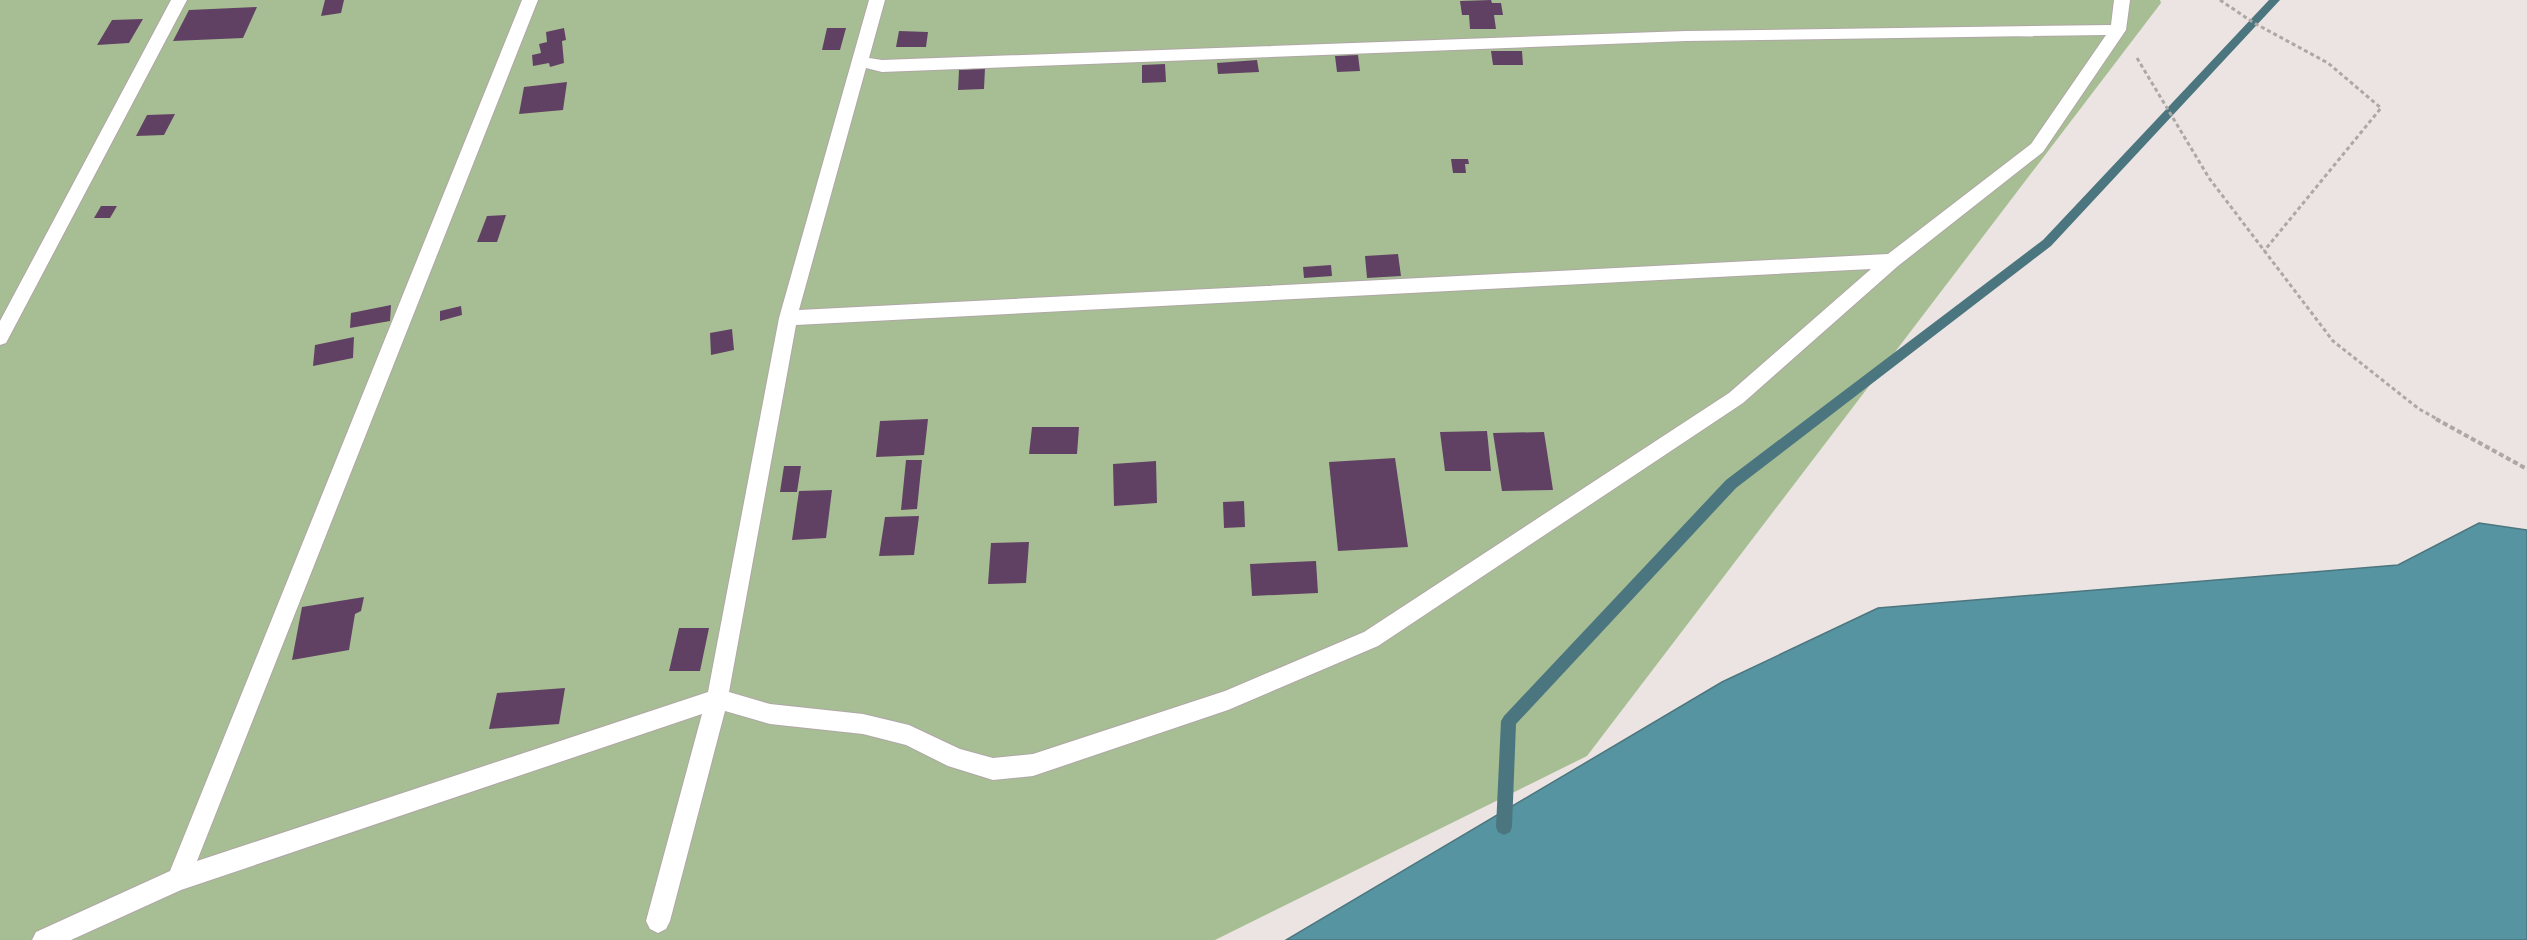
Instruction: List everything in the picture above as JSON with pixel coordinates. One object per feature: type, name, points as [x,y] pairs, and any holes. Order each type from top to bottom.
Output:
[{"type":"lane","points":[[0,338],[178,0]]},
{"type":"lane","points":[[178,879],[530,0]]},
{"type":"lane","points":[[658,921],[717,699],[788,318],[877,0]]},
{"type":"lane","points":[[44,940],[178,879],[717,699],[770,714],[863,724],[909,735],[956,759],[993,769],[1033,765],[1228,700],[1371,639],[1736,398],[1892,261],[2037,148],[2118,30],[2122,0]]},
{"type":"lane","points":[[859,62],[882,66],[1686,36],[2118,30]]},
{"type":"lane","points":[[788,318],[1892,261]]},
{"type":"path","points":[[2220,0],[2254,23],[2328,63],[2381,108],[2264,251]]},
{"type":"path","points":[[2118,30],[2187,138],[2209,178],[2333,341],[2420,409],[2527,469]]},
{"type":"green space","points":[[0,0],[2160,0],[2161,3],[1587,756],[1215,940],[0,940]]},
{"type":"water","points":[[2479,523],[2527,530],[2527,940],[1286,940],[1722,682],[1878,608],[2398,565]]},
{"type":"building","points":[[325,0],[344,0],[341,13],[321,16]]},
{"type":"building","points":[[1491,0],[1492,3],[1501,3],[1503,15],[1494,15],[1496,29],[1470,29],[1469,15],[1462,15],[1460,1]]},
{"type":"building","points":[[257,7],[243,38],[173,41],[189,10]]},
{"type":"building","points":[[143,19],[129,43],[97,45],[112,20]]},
{"type":"building","points":[[564,28],[566,40],[562,41],[564,63],[550,67],[549,63],[533,66],[532,55],[541,53],[539,44],[547,42],[546,32]]},
{"type":"building","points":[[827,28],[846,28],[840,50],[822,50]]},
{"type":"building","points":[[899,31],[928,32],[926,47],[896,47]]},
{"type":"building","points":[[1491,51],[1522,51],[1523,65],[1493,65]]},
{"type":"building","points":[[1358,55],[1360,71],[1337,72],[1335,56]]},
{"type":"building","points":[[1257,60],[1259,72],[1218,74],[1217,63]]},
{"type":"building","points":[[1165,64],[1166,82],[1142,83],[1142,65]]},
{"type":"building","points":[[985,68],[984,89],[958,90],[959,70]]},
{"type":"building","points":[[567,82],[563,110],[519,114],[524,87]]},
{"type":"building","points":[[175,114],[164,135],[136,136],[147,115]]},
{"type":"building","points":[[1451,159],[1468,159],[1469,164],[1465,164],[1466,173],[1453,173]]},
{"type":"building","points":[[101,206],[117,206],[110,218],[94,218]]},
{"type":"building","points":[[506,215],[497,242],[477,242],[487,216]]},
{"type":"building","points":[[1398,254],[1401,276],[1367,278],[1365,256]]},
{"type":"building","points":[[1331,265],[1332,276],[1304,278],[1303,267]]},
{"type":"building","points":[[391,305],[390,321],[350,328],[351,313]]},
{"type":"building","points":[[461,306],[462,315],[440,321],[440,311]]},
{"type":"building","points":[[732,329],[734,350],[711,355],[710,333]]},
{"type":"building","points":[[354,337],[353,358],[313,366],[315,345]]},
{"type":"building","points":[[928,419],[924,455],[876,457],[880,421]]},
{"type":"building","points":[[1032,427],[1079,427],[1077,454],[1029,454]]},
{"type":"building","points":[[1487,431],[1491,471],[1445,471],[1440,432]]},
{"type":"building","points":[[1544,432],[1553,490],[1502,491],[1493,433]]},
{"type":"building","points":[[1395,458],[1408,547],[1338,551],[1329,462]]},
{"type":"building","points":[[906,460],[922,460],[917,509],[901,510]]},
{"type":"building","points":[[1156,461],[1157,503],[1114,506],[1113,464]]},
{"type":"building","points":[[784,466],[801,466],[797,492],[780,492]]},
{"type":"building","points":[[832,490],[826,538],[792,540],[799,491]]},
{"type":"building","points":[[1244,501],[1245,527],[1224,528],[1223,502]]},
{"type":"building","points":[[919,516],[914,555],[879,556],[885,517]]},
{"type":"building","points":[[1029,542],[1026,583],[988,584],[991,543]]},
{"type":"building","points":[[1316,561],[1318,593],[1252,596],[1250,564]]},
{"type":"building","points":[[364,597],[361,611],[355,614],[349,650],[292,660],[302,607]]},
{"type":"building","points":[[679,628],[709,628],[700,671],[669,671]]},
{"type":"building","points":[[565,688],[559,724],[489,729],[497,693]]},
{"type":"waterway","points":[[1504,827],[1509,721],[1731,484],[2047,243],[2275,0]]}]
